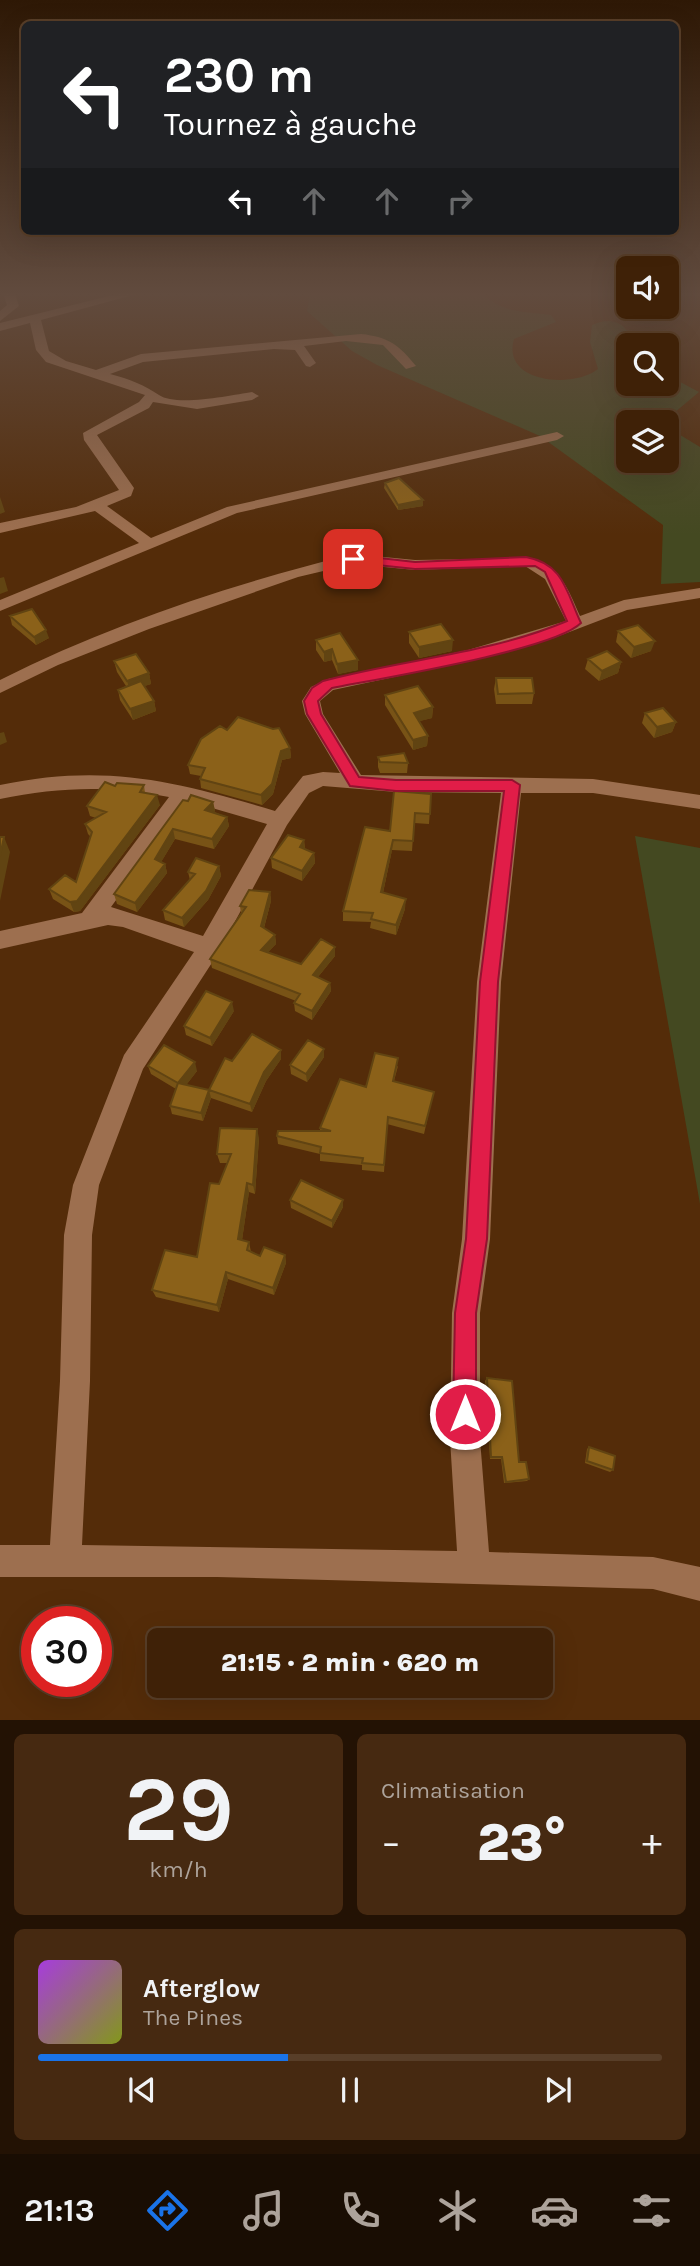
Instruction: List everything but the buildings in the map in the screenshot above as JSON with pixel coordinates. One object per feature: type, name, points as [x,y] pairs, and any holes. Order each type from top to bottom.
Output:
[{"type":"street","points":[[104,374],[143,387],[153,394],[152,398]]},
{"type":"street","points":[[0,528],[98,506],[120,497],[127,488],[91,440],[90,433],[152,398],[197,405],[252,396]]},
{"type":"street","points":[[0,606],[232,510],[558,436]]},
{"type":"street","points":[[98,506],[150,544]]},
{"type":"street","points":[[0,687],[52,661],[143,625],[292,574],[353,559],[415,565],[526,561],[538,563],[550,570],[575,623]]},
{"type":"street","points":[[355,782],[314,714],[311,701],[317,691],[328,685],[468,656],[545,635],[624,605],[700,593]]},
{"type":"street","points":[[0,792],[67,781],[115,779],[184,791],[280,820]]},
{"type":"street","points":[[65,1561],[75,1381],[78,1235],[86,1185],[133,1063],[209,947],[280,820],[310,781],[396,785],[593,786],[700,802]]},
{"type":"street","points":[[474,1568],[465,1439],[466,1313],[476,1239],[489,982],[512,785]]},
{"type":"street","points":[[90,919],[184,791]]},
{"type":"street","points":[[0,940],[108,916],[124,918],[209,947]]},
{"type":"street","points":[[0,1561],[217,1561],[653,1573],[700,1584]]},
{"type":"green space","points":[[398,374],[532,374],[557,380],[588,374],[616,374],[616,396],[679,396],[679,381],[699,392],[678,410],[616,410],[616,473],[679,473],[679,434],[700,447],[700,582],[661,584],[663,525],[540,436]]},
{"type":"green space","points":[[635,836],[700,848],[700,1204]]},
{"type":"route","points":[[353,559],[415,565],[526,561],[538,563],[550,570],[575,623],[545,635],[468,656],[328,685],[317,691],[311,701],[314,714],[355,782],[396,785],[512,785],[489,982],[485,1107],[476,1239],[466,1313],[465,1414]]}]
